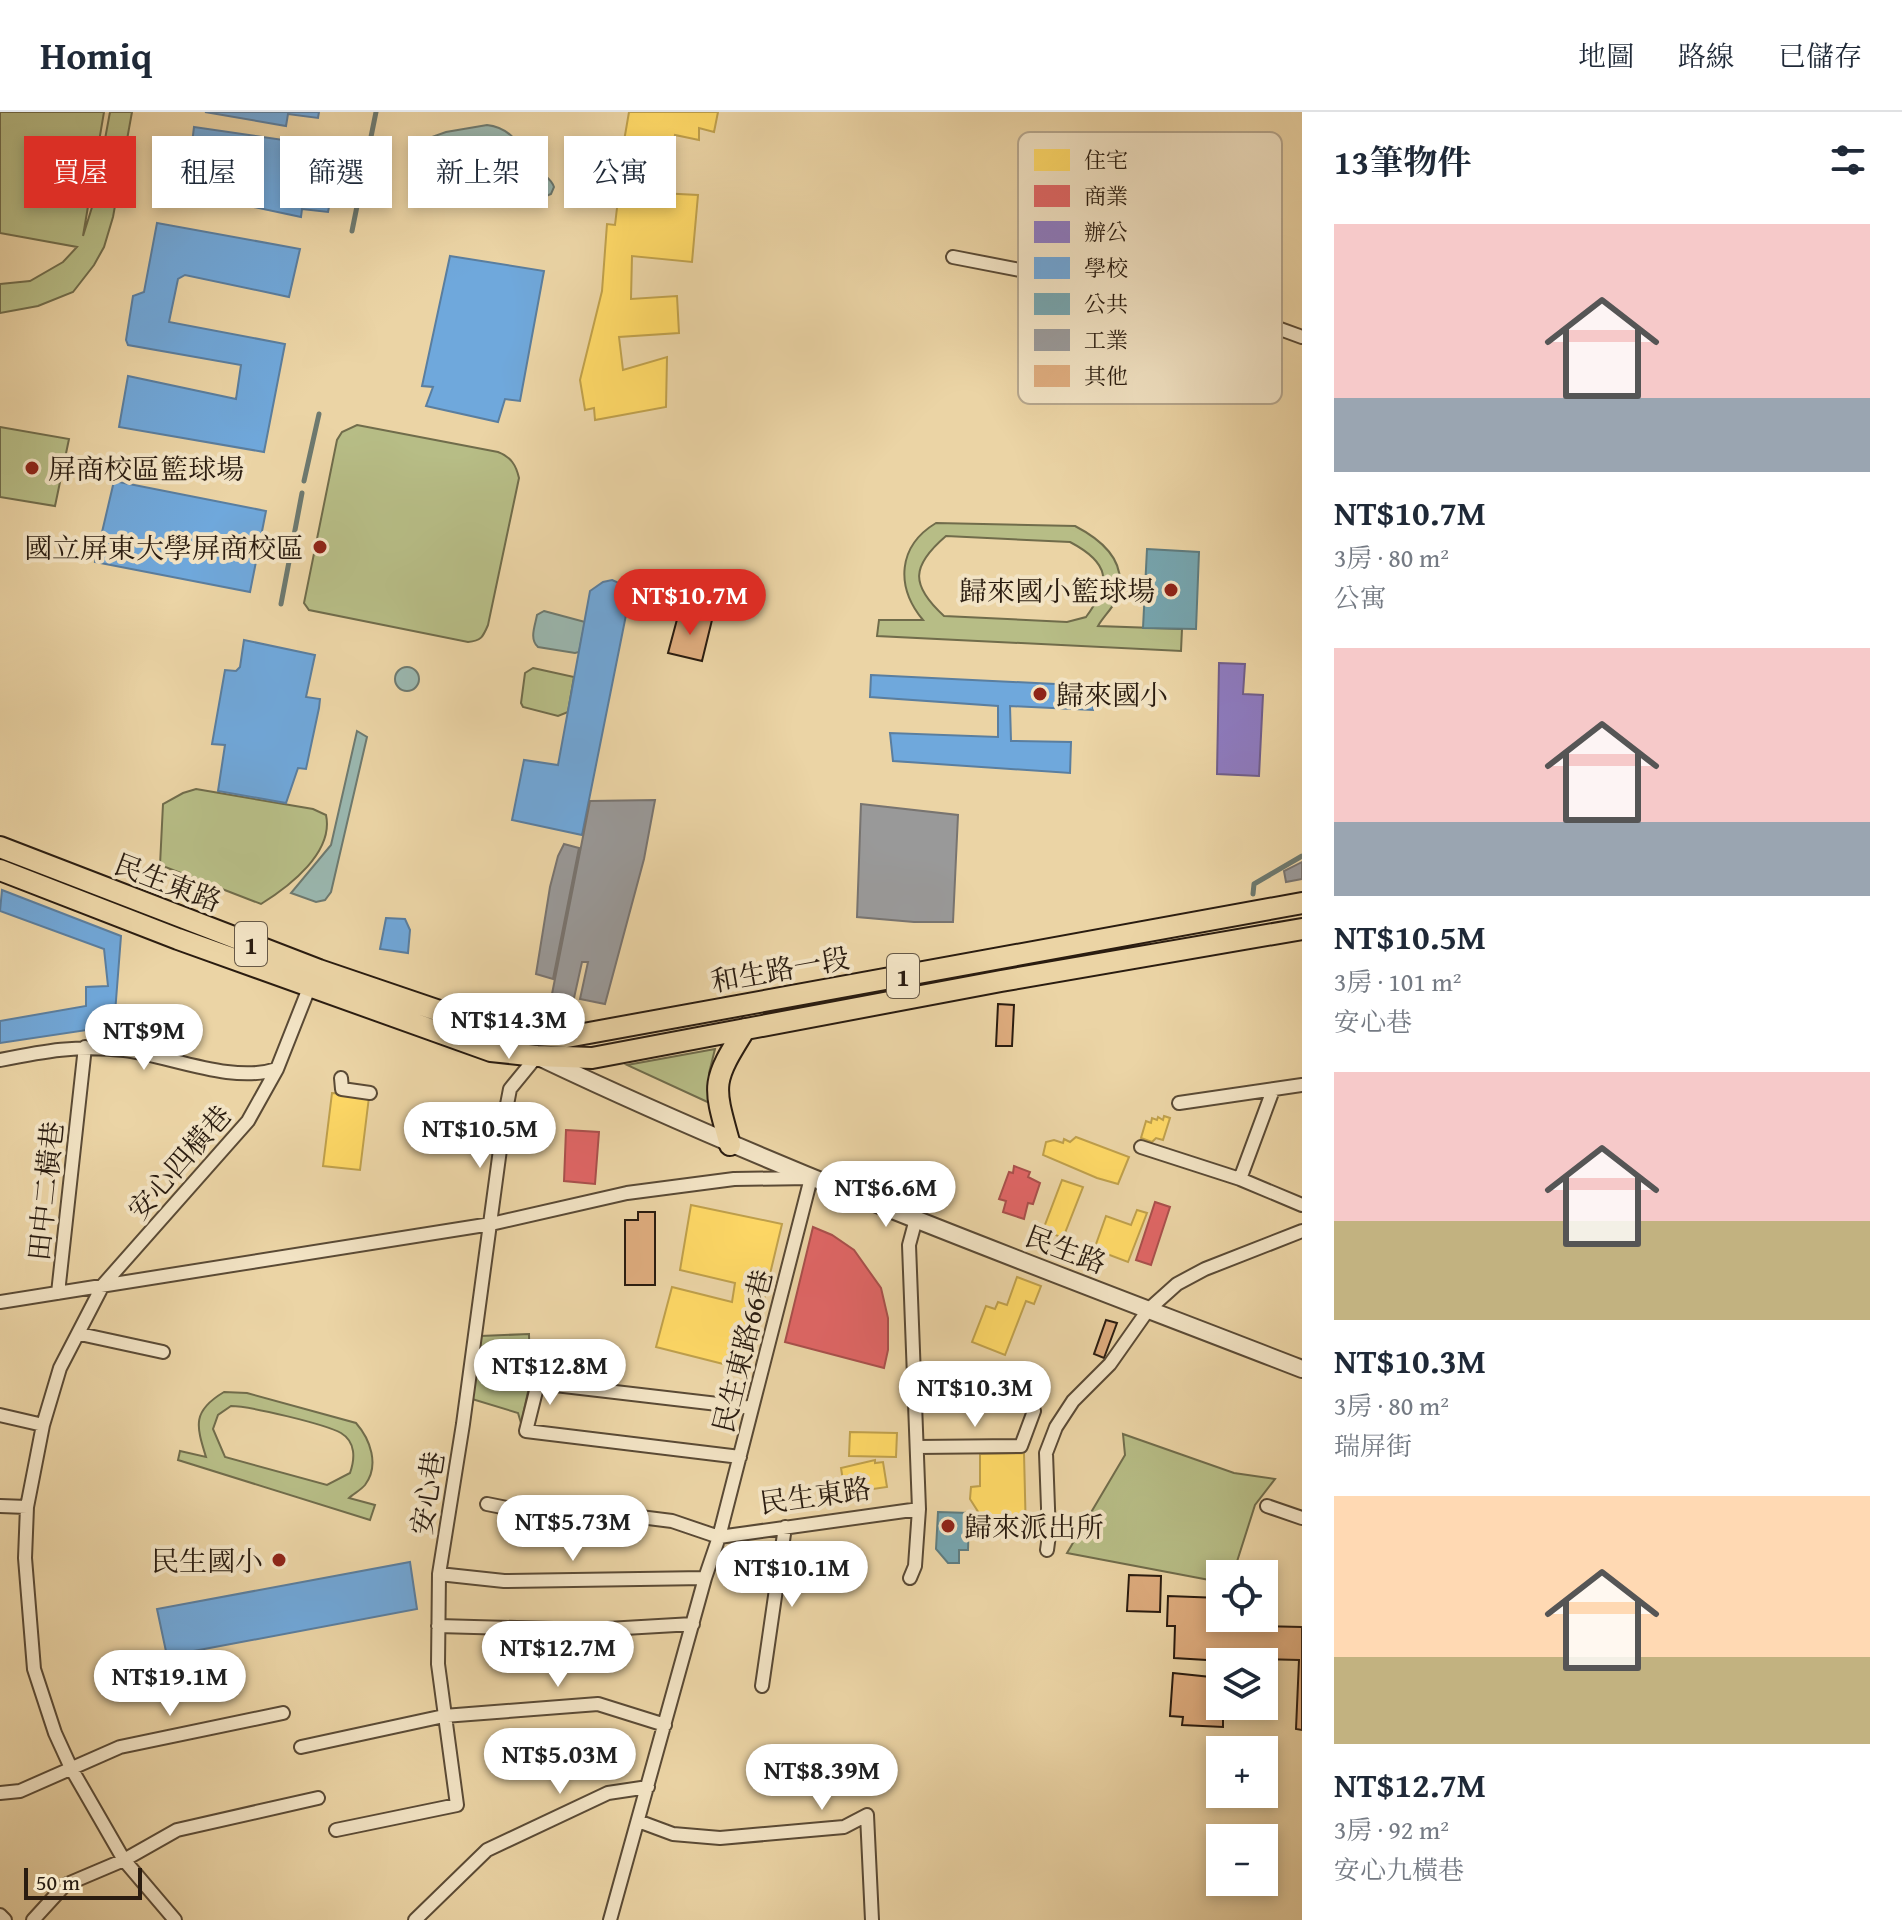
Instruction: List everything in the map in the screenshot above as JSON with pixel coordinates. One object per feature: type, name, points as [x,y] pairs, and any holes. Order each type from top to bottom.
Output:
[{"type":"main road","name":"民生東路","points":[[0,847],[491,1051],[537,1056]]},
{"type":"main road","name":"民生東路","points":[[0,870],[314,978],[504,1033]]},
{"type":"main road","name":"和生路一段","points":[[504,1033],[567,1037],[1302,903]]},
{"type":"main road","name":"和生路一段","points":[[537,1056],[592,1058],[1302,929]]},
{"type":"main road","points":[[730,1145],[716,1096],[717,1082],[724,1062],[745,1029]]},
{"type":"street","points":[[953,257],[1018,270]]},
{"type":"street","points":[[1282,330],[1302,337]]},
{"type":"street","name":"安心四橫巷","points":[[170,1918],[124,1860],[71,1768],[55,1733],[34,1669],[25,1558],[27,1507],[43,1425],[60,1368],[103,1285],[248,1121],[277,1069],[314,978]]},
{"type":"street","name":"民生東路","points":[[504,1033],[537,1056],[730,1145],[811,1178]]},
{"type":"street","points":[[0,1060],[62,1048],[85,1047],[126,1050],[250,1075],[277,1069]]},
{"type":"street","name":"田中二橫巷","points":[[58,1293],[85,1047]]},
{"type":"street","name":"安心巷","points":[[336,1830],[457,1805],[438,1664],[439,1574],[504,1120],[510,1089],[537,1056]]},
{"type":"street","points":[[341,1078],[342,1089],[370,1093]]},
{"type":"street","points":[[1179,1103],[1302,1085]]},
{"type":"street","points":[[1240,1179],[1273,1090]]},
{"type":"street","points":[[1141,1147],[1240,1179],[1302,1205]]},
{"type":"street","points":[[0,1302],[491,1224],[627,1193],[734,1179],[811,1178]]},
{"type":"street","name":"民生路","points":[[811,1178],[1302,1369]]},
{"type":"street","name":"民生東路66巷","points":[[610,1920],[719,1537],[811,1178]]},
{"type":"street","points":[[910,1578],[915,1566],[919,1509],[909,1245],[916,1219]]},
{"type":"street","points":[[1047,1550],[1046,1453],[1056,1427],[1073,1401],[1110,1364],[1148,1310],[1177,1284],[1205,1269],[1302,1232]]},
{"type":"street","points":[[80,1334],[163,1352]]},
{"type":"street","points":[[740,1457],[526,1431],[538,1383],[752,1408]]},
{"type":"street","points":[[917,1447],[1021,1446],[1034,1411]]},
{"type":"street","points":[[0,1415],[43,1425]]},
{"type":"street","points":[[487,1504],[527,1512],[560,1507],[672,1521],[719,1537]]},
{"type":"street","points":[[0,1506],[27,1507]]},
{"type":"street","points":[[1267,1506],[1302,1518]]},
{"type":"street","name":"民生東路","points":[[719,1537],[919,1509]]},
{"type":"street","points":[[762,1686],[785,1527]]},
{"type":"street","points":[[439,1574],[504,1581],[705,1578]]},
{"type":"street","points":[[438,1626],[590,1630],[693,1624]]},
{"type":"street","points":[[301,1747],[444,1716],[598,1704],[665,1725]]},
{"type":"street","points":[[0,1793],[20,1791],[120,1747],[283,1713]]},
{"type":"street","points":[[415,1920],[487,1850],[608,1793],[648,1787]]},
{"type":"street","points":[[33,1920],[65,1885],[124,1860],[177,1830],[318,1798]]},
{"type":"street","points":[[638,1821],[673,1834],[720,1838],[844,1827],[867,1815],[872,1920]]},
{"type":"street","points":[[0,1915],[5,1920]]},
{"type":"green space","points":[[0,112],[104,112],[100,136],[24,136],[24,208],[88,208],[83,236],[92,208],[115,208],[104,247],[73,292],[38,306],[0,313],[0,284],[30,281],[63,262],[77,247],[0,233]]},
{"type":"green space","points":[[110,112],[132,112],[128,136],[106,136]]},
{"type":"green space","points":[[357,425],[498,452],[514,465],[519,478],[488,625],[479,639],[468,642],[309,610],[304,603],[337,440],[342,432]]},
{"type":"green space","name":"屏商校區籃球場","points":[[0,427],[69,439],[55,506],[0,497]]},
{"type":"green space","points":[[936,523],[1075,526],[1096,539],[1112,555],[1120,575],[1116,600],[1098,626],[1182,629],[1181,651],[877,636],[879,620],[923,620],[908,594],[905,567],[914,543]],"holes":[[[946,536],[1070,542],[1093,558],[1103,574],[1100,593],[1086,617],[1067,622],[944,616],[920,585],[921,566]]]},
{"type":"green space","points":[[533,668],[574,677],[568,712],[558,716],[523,707],[525,673]]},
{"type":"green space","points":[[196,789],[313,809],[326,815],[327,829],[317,855],[285,888],[261,904],[160,865],[163,804]]},
{"type":"green space","points":[[715,1049],[709,1073],[714,1105],[627,1065]]},
{"type":"green space","points":[[529,1334],[530,1383],[521,1423],[518,1413],[472,1399],[481,1336]]},
{"type":"green space","points":[[224,1392],[247,1393],[356,1423],[369,1444],[372,1469],[365,1485],[349,1498],[375,1505],[370,1520],[178,1460],[180,1451],[206,1457],[199,1420],[206,1406]],"holes":[[[231,1406],[341,1433],[353,1451],[350,1473],[327,1485],[225,1457],[213,1429],[218,1415]]]},
{"type":"green space","points":[[1123,1434],[1234,1473],[1275,1479],[1255,1505],[1237,1560],[1206,1560],[1206,1579],[1067,1553],[1125,1455]]},
{"type":"water","points":[[487,125],[512,136],[435,136]]},
{"type":"water","points":[[548,178],[554,187],[548,195]]},
{"type":"water","points":[[544,611],[585,622],[579,652],[538,647],[535,644],[533,636],[537,615]]},
{"type":"water","points":[[407,667],[418,674],[419,679],[412,690],[407,691],[396,684],[395,679],[402,668]]},
{"type":"water","points":[[357,731],[367,737],[331,892],[325,900],[316,902],[291,893],[331,845]]},
{"type":"building: 住宅","points":[[629,112],[718,112],[714,132],[699,128],[699,140],[675,135],[625,136]]},
{"type":"building: 住宅","points":[[676,194],[698,195],[692,262],[632,256],[631,299],[677,296],[679,333],[619,337],[623,370],[667,357],[666,407],[595,420],[594,408],[585,410],[580,380],[602,291],[607,224],[615,225],[617,208],[676,208]]},
{"type":"building: 住宅","points":[[332,1093],[369,1097],[360,1170],[323,1166]]},
{"type":"building: 住宅","points":[[1164,1116],[1170,1118],[1163,1140],[1156,1138],[1152,1142],[1141,1138],[1146,1121],[1151,1123],[1152,1118],[1157,1120],[1158,1117],[1163,1120]]},
{"type":"building: 住宅","points":[[1076,1137],[1129,1157],[1118,1184],[1043,1155],[1046,1142],[1054,1140],[1063,1143],[1064,1139],[1070,1142]]},
{"type":"building: 住宅","points":[[1062,1180],[1083,1187],[1063,1238],[1043,1230]]},
{"type":"building: 住宅","points":[[691,1205],[782,1224],[747,1370],[656,1347],[672,1287],[732,1302],[735,1283],[680,1270]]},
{"type":"building: 住宅","points":[[1137,1210],[1147,1213],[1128,1262],[1095,1247],[1106,1216],[1131,1225]]},
{"type":"building: 住宅","points":[[1017,1277],[1041,1286],[1034,1304],[1026,1301],[1005,1355],[972,1342],[986,1306],[995,1309],[998,1302],[1007,1305]]},
{"type":"building: 住宅","points":[[850,1432],[897,1433],[896,1457],[849,1456]]},
{"type":"building: 住宅","points":[[1024,1453],[1026,1535],[1009,1533],[984,1521],[970,1499],[971,1487],[980,1486],[980,1454]]},
{"type":"building: 住宅","points":[[875,1460],[875,1463],[883,1462],[887,1487],[845,1493],[841,1468]]},
{"type":"building: 商業","points":[[566,1130],[599,1132],[595,1184],[564,1181]]},
{"type":"building: 商業","points":[[1014,1166],[1030,1172],[1028,1177],[1040,1183],[1033,1204],[1028,1203],[1024,1219],[1003,1212],[1006,1201],[999,1199]]},
{"type":"building: 商業","points":[[1155,1202],[1170,1207],[1151,1265],[1136,1260]]},
{"type":"building: 商業","points":[[813,1227],[854,1250],[881,1288],[888,1318],[888,1350],[884,1368],[785,1342]]},
{"type":"building: 辦公","points":[[1219,663],[1245,664],[1243,694],[1263,695],[1259,776],[1217,774]]},
{"type":"building: 學校","points":[[205,112],[319,112],[318,118],[288,114],[286,126]]},
{"type":"building: 學校","points":[[194,127],[256,136],[193,136]]},
{"type":"building: 學校","points":[[264,137],[280,139],[280,208],[329,208],[328,212],[302,209],[301,217],[259,208],[264,208]]},
{"type":"building: 學校","points":[[157,223],[300,249],[289,297],[185,275],[178,279],[169,322],[285,344],[264,452],[119,427],[128,376],[236,399],[241,365],[128,345],[126,340],[133,296],[144,292]]},
{"type":"building: 學校","points":[[450,256],[544,271],[520,401],[505,399],[498,422],[426,406],[433,387],[422,386]]},
{"type":"building: 學校","points":[[114,481],[266,511],[250,592],[95,562]]},
{"type":"building: 學校","points":[[612,580],[625,590],[628,605],[582,835],[512,820],[524,760],[558,765],[590,591]]},
{"type":"building: 學校","points":[[244,640],[315,655],[306,697],[320,699],[319,708],[306,769],[298,768],[286,803],[218,791],[225,745],[212,744],[225,670],[236,671],[240,667]]},
{"type":"building: 學校","points":[[871,675],[1095,686],[1093,710],[1010,706],[1011,741],[1071,742],[1070,773],[893,761],[890,733],[998,737],[998,706],[870,697]]},
{"type":"building: 學校","points":[[2,890],[121,936],[114,1026],[0,1043],[0,1021],[86,1006],[86,987],[108,986],[104,949],[0,911]]},
{"type":"building: 學校","points":[[386,918],[405,919],[410,930],[408,953],[380,949]]},
{"type":"building: 學校","points":[[410,1562],[417,1609],[167,1656],[157,1609]]},
{"type":"building: 公共","name":"歸來國小籃球場","points":[[1147,549],[1199,552],[1196,629],[1143,628]]},
{"type":"building: 公共","points":[[938,1512],[969,1513],[968,1550],[959,1550],[959,1563],[948,1563],[936,1549]]},
{"type":"building: 工業","points":[[655,800],[644,859],[605,1004],[580,999],[588,962],[582,962],[574,998],[552,994],[590,801]]},
{"type":"building: 工業","points":[[861,804],[958,815],[953,922],[857,917]]},
{"type":"building: 工業","points":[[564,844],[579,848],[553,979],[536,974],[550,887]]},
{"type":"building: 工業","points":[[1302,862],[1302,879],[1286,882],[1284,871]]},
{"type":"building: 其他","points":[[679,612],[712,620],[702,661],[668,653]]},
{"type":"building: 其他","points":[[998,1004],[1014,1005],[1012,1046],[996,1046]]},
{"type":"building: 其他","points":[[638,1212],[655,1212],[655,1285],[625,1285],[625,1220],[638,1220]]},
{"type":"building: 其他","points":[[1106,1320],[1117,1323],[1104,1358],[1094,1354]]},
{"type":"building: 其他","points":[[1129,1575],[1161,1576],[1160,1612],[1127,1611]]},
{"type":"building: 其他","points":[[1168,1596],[1206,1597],[1206,1632],[1278,1632],[1278,1626],[1302,1627],[1302,1730],[1296,1729],[1299,1660],[1278,1659],[1278,1648],[1206,1648],[1206,1660],[1174,1658],[1175,1626],[1167,1626]]},
{"type":"building: 其他","points":[[1173,1673],[1206,1677],[1206,1720],[1223,1720],[1223,1727],[1182,1725],[1183,1717],[1170,1716]]},
{"type":"waterway","points":[[352,231],[376,112]]},
{"type":"waterway","points":[[304,481],[319,414]]},
{"type":"waterway","points":[[281,604],[302,493]]},
{"type":"waterway","points":[[1253,894],[1254,884],[1302,856]]},
{"type":"place","name":"屏商校區籃球場","points":[[32,468]]},
{"type":"place","name":"國立屏東大學屏商校區","points":[[320,547]]},
{"type":"place","name":"歸來國小籃球場","points":[[1171,590]]},
{"type":"place","name":"歸來國小","points":[[1040,694]]},
{"type":"place","name":"歸來派出所","points":[[948,1526]]},
{"type":"place","name":"民生國小","points":[[279,1560]]}]
